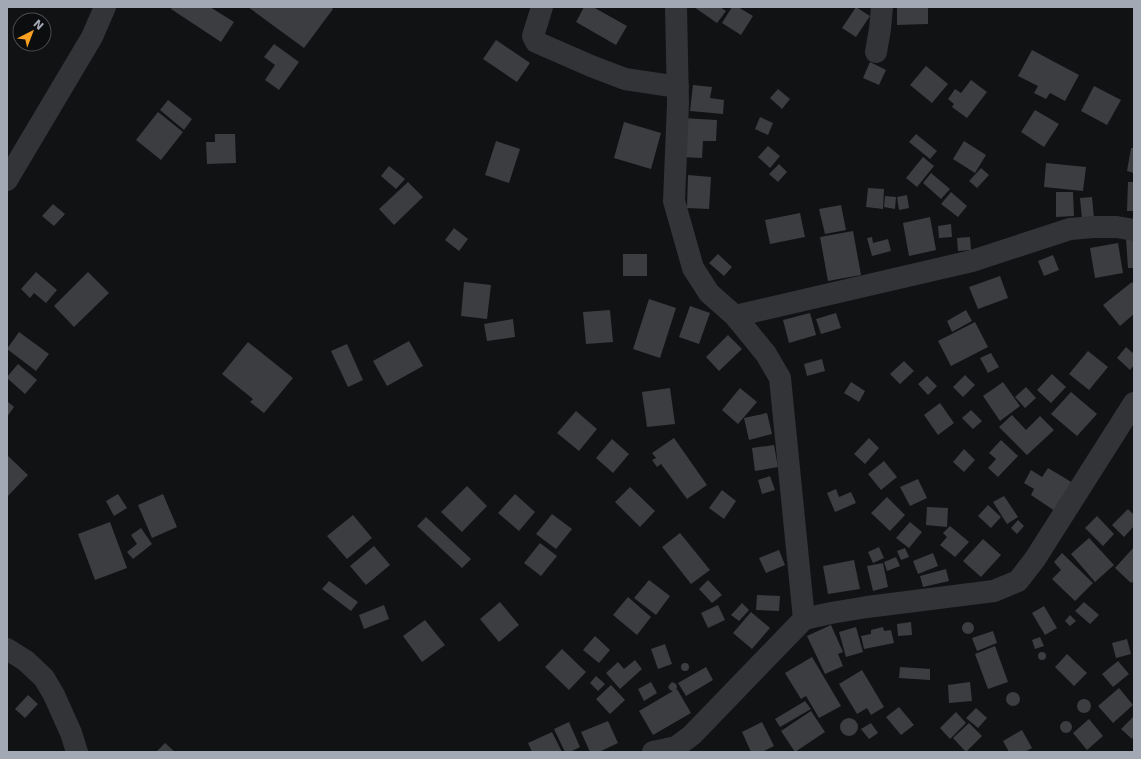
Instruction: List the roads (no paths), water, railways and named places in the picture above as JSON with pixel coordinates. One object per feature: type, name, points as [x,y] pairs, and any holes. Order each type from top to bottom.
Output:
[{"type":"street","points":[[7,180],[92,37],[105,7]]},
{"type":"street","points":[[542,7],[533,36],[536,42],[602,71],[625,79],[678,87]]},
{"type":"street","points":[[676,7],[678,104],[674,201],[693,268],[709,293],[735,316],[766,354],[780,378],[804,619]]},
{"type":"street","points":[[876,52],[882,7]]},
{"type":"street","points":[[735,316],[972,261],[1070,230],[1117,227],[1134,230]]},
{"type":"street","points":[[653,752],[676,747],[692,735],[804,619],[867,607],[994,591],[1018,581],[1035,559],[1134,403]]},
{"type":"street","points":[[7,649],[26,662],[44,678],[54,696],[70,732],[76,752]]}]
